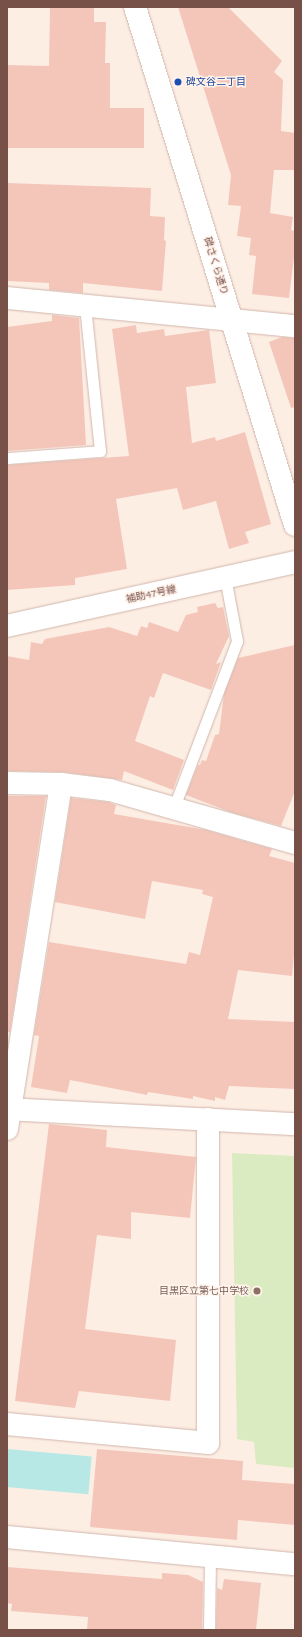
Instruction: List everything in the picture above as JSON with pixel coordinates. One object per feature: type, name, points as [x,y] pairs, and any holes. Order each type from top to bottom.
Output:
[{"type":"street","name":"碑さくら通り","points":[[135,7],[295,525]]},
{"type":"street","points":[[7,298],[295,326]]},
{"type":"street","name":"補助47号線","points":[[7,626],[295,562]]},
{"type":"street","points":[[7,783],[61,784],[110,790],[174,807],[295,843]]},
{"type":"street","points":[[61,784],[8,1116],[208,1119],[295,1124]]},
{"type":"street","points":[[7,1424],[208,1443],[208,1119]]},
{"type":"street","points":[[7,1537],[210,1554],[295,1564]]},
{"type":"lane","points":[[7,458],[100,451],[85,306]]},
{"type":"lane","points":[[174,807],[237,641],[225,577]]},
{"type":"lane","points":[[209,1630],[210,1554]]},
{"type":"green space","points":[[232,1153],[295,1156],[295,1468],[256,1464],[254,1442],[237,1439]]},
{"type":"water","points":[[7,1449],[92,1456],[88,1494],[7,1487]]},
{"type":"building","points":[[50,7],[94,7],[94,22],[106,22],[105,63],[110,63],[110,108],[144,108],[144,148],[7,148],[7,65],[49,66]]},
{"type":"building","points":[[178,7],[228,7],[282,61],[274,72],[283,80],[281,131],[295,133],[295,170],[274,170],[270,213],[293,217],[291,230],[295,231],[295,248],[289,298],[252,294],[256,256],[249,255],[251,238],[237,236],[241,206],[228,205],[231,175]]},
{"type":"building","points":[[7,183],[151,188],[150,216],[165,217],[164,240],[166,241],[162,291],[83,283],[83,293],[49,290],[49,283],[7,281]]},
{"type":"building","points":[[52,315],[79,318],[86,445],[7,451],[7,327],[52,321]]},
{"type":"building","points":[[136,325],[137,333],[164,329],[165,336],[209,330],[216,383],[186,387],[192,443],[215,437],[216,441],[245,432],[271,524],[245,532],[249,543],[229,549],[216,501],[183,510],[177,488],[116,499],[127,569],[75,578],[75,585],[7,590],[7,465],[129,456],[112,329]]},
{"type":"building","points":[[282,337],[295,338],[295,407],[291,408],[269,342]]},
{"type":"building","points":[[215,603],[218,608],[223,607],[229,636],[216,664],[221,662],[211,690],[163,673],[154,698],[150,696],[135,741],[184,760],[173,790],[124,771],[122,780],[63,772],[7,771],[7,656],[29,660],[31,642],[42,644],[45,639],[109,627],[137,636],[141,626],[147,628],[149,622],[178,632],[186,615],[198,612],[197,607]]},
{"type":"building","points":[[295,645],[295,791],[281,826],[230,812],[186,795],[198,765],[200,765],[202,760],[206,761],[215,735],[219,734],[224,694],[238,658]]},
{"type":"building","points":[[7,796],[46,796],[10,1032],[7,1032]]},
{"type":"building","points":[[71,798],[108,802],[116,805],[114,814],[206,830],[272,849],[269,856],[295,863],[295,945],[292,976],[238,970],[228,1019],[295,1022],[295,1089],[229,1086],[225,1100],[215,1097],[215,1101],[193,1096],[193,1099],[148,1092],[147,1095],[70,1080],[67,1093],[31,1087],[39,1036],[34,1035],[49,942],[186,964],[189,952],[200,955],[213,897],[202,894],[203,890],[152,881],[145,919],[55,902]]},
{"type":"building","points":[[49,1124],[107,1130],[106,1147],[196,1157],[190,1218],[131,1212],[131,1239],[97,1235],[85,1329],[176,1340],[170,1401],[79,1391],[75,1408],[15,1401]]},
{"type":"building","points":[[97,1449],[243,1461],[242,1480],[295,1484],[295,1525],[238,1520],[237,1540],[90,1527]]},
{"type":"building","points":[[7,1567],[162,1579],[162,1573],[188,1575],[203,1582],[202,1629],[87,1630],[88,1617],[11,1611],[12,1604],[7,1603]]},
{"type":"building","points":[[224,1579],[261,1583],[256,1630],[216,1630],[217,1588],[222,1590]]},
{"type":"place","name":"碑文谷二丁目","points":[[178,82]]},
{"type":"place","name":"目黒区立第七中学校","points":[[257,1291]]}]
